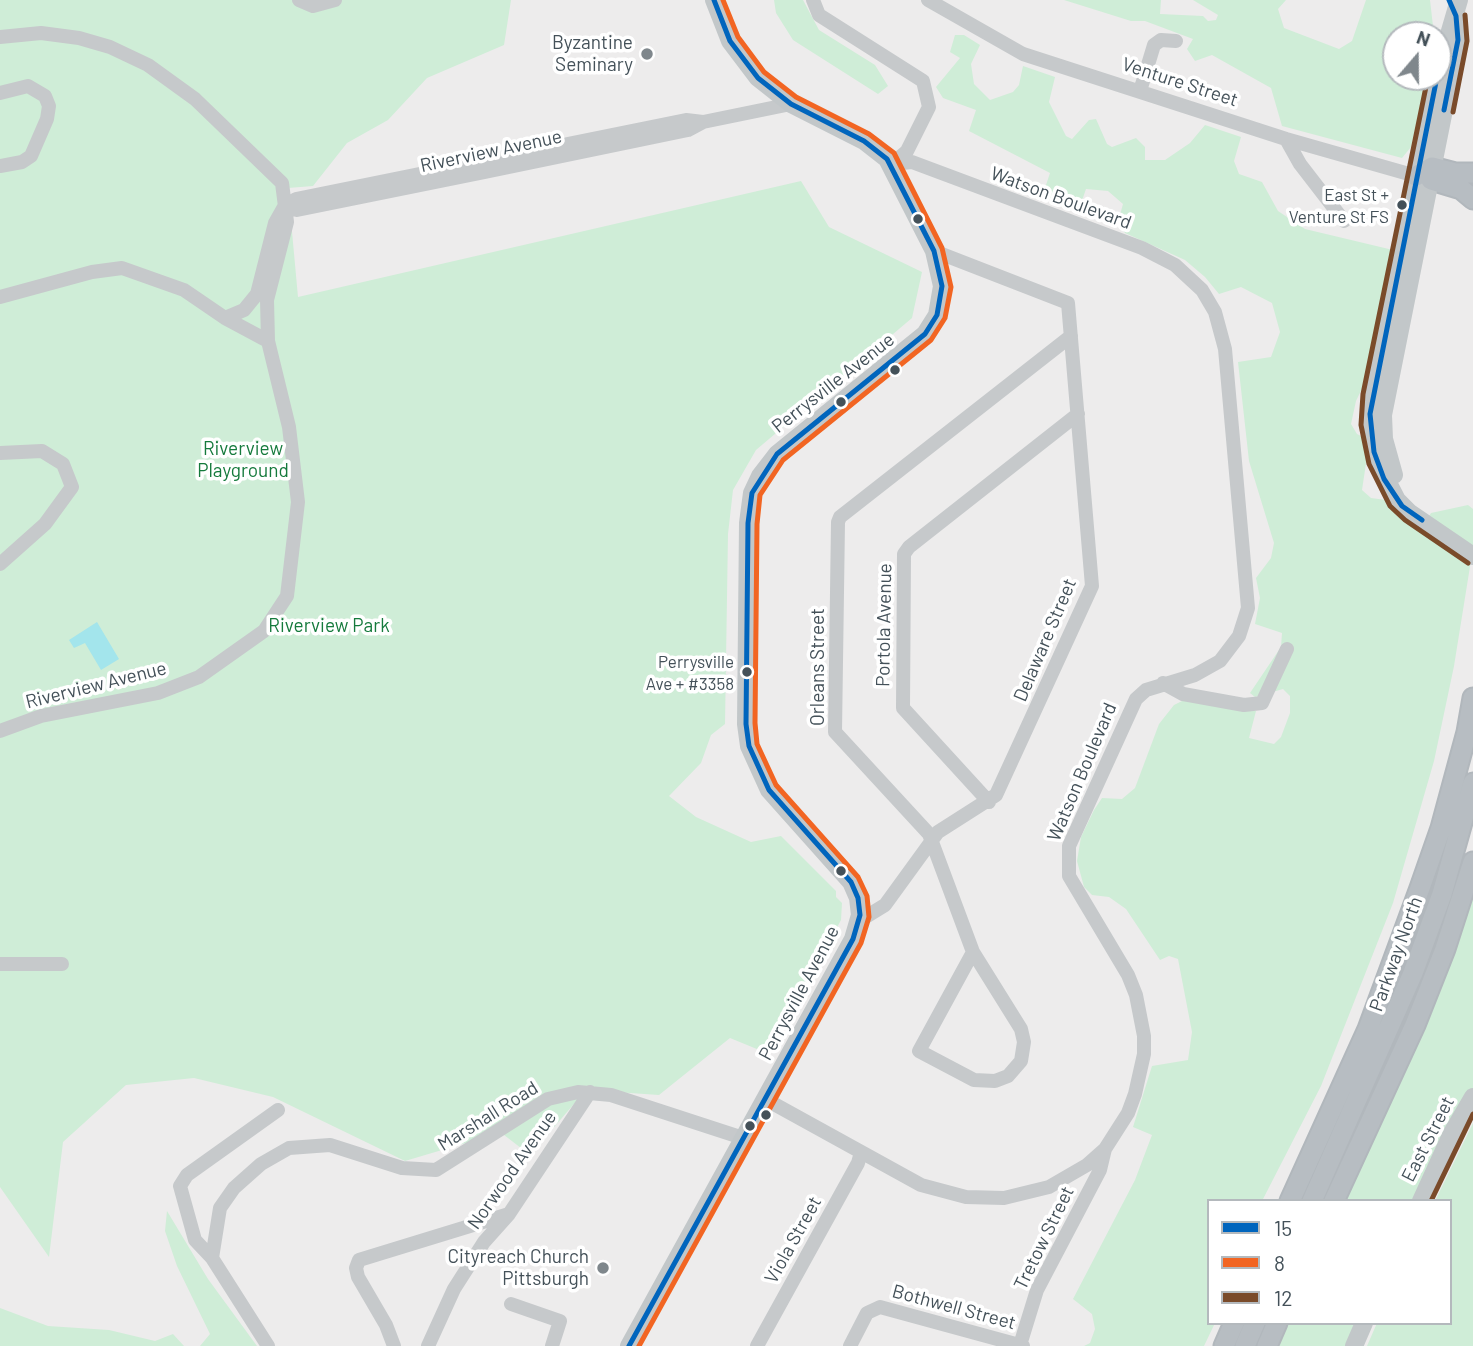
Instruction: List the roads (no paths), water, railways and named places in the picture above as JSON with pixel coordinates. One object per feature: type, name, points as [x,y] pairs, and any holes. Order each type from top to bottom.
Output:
[{"type":"highway","points":[[1426,174],[1473,173]]},
{"type":"highway","points":[[1426,174],[1461,189],[1473,199]]},
{"type":"highway","name":"Parkway North","points":[[1291,1199],[1368,1029],[1420,888],[1467,732],[1473,698]]},
{"type":"highway","points":[[1313,1199],[1413,973],[1442,894],[1473,783]]},
{"type":"highway","points":[[1335,1199],[1415,1025],[1445,949],[1473,862]]},
{"type":"highway","points":[[1224,1346],[1233,1325]]},
{"type":"highway","points":[[1245,1346],[1254,1325]]},
{"type":"highway","points":[[1267,1346],[1276,1325]]},
{"type":"main road","name":"Perrysville Avenue","points":[[629,1346],[853,939],[859,921],[859,904],[851,882],[769,790],[752,758],[746,724],[749,513],[755,484],[777,454],[914,345],[930,328],[937,315],[942,286],[934,251],[891,164],[870,145],[791,104],[765,85],[742,61],[724,29],[714,0]]},
{"type":"main road","points":[[1455,5],[1458,40],[1426,174],[1383,415],[1384,439],[1391,468],[1426,523],[1473,556]]},
{"type":"main road","points":[[1426,174],[1435,91]]},
{"type":"main road","name":"East Street","points":[[1422,1199],[1452,1133],[1473,1097]]},
{"type":"main road","points":[[1354,1346],[1363,1325]]},
{"type":"street","points":[[299,0],[313,6],[335,0]]},
{"type":"street","points":[[813,0],[819,15],[923,81],[929,107],[907,150],[891,164]]},
{"type":"street","name":"Venture Street","points":[[928,0],[1016,51],[1286,139],[1426,174]]},
{"type":"street","name":"Riverview Avenue","points":[[0,37],[41,33],[79,38],[110,47],[148,65],[195,99],[282,183],[287,222],[267,300],[268,341],[289,427],[298,502],[287,596],[264,631],[199,677],[158,693],[41,716],[0,731]]},
{"type":"street","points":[[1140,91],[1154,45],[1161,40],[1176,41]]},
{"type":"street","points":[[0,93],[28,86],[45,96],[49,106],[47,119],[31,156],[13,165],[0,166]]},
{"type":"street","name":"Riverview Avenue","points":[[284,207],[296,199],[686,120],[703,122],[791,104]]},
{"type":"street","points":[[1286,139],[1300,163],[1344,221]]},
{"type":"street","name":"Watson Boulevard","points":[[765,1099],[921,1185],[949,1194],[983,1199],[1015,1196],[1049,1187],[1087,1165],[1105,1149],[1128,1114],[1135,1094],[1144,1054],[1141,1016],[1128,975],[1073,886],[1067,857],[1072,835],[1129,711],[1146,690],[1195,675],[1220,661],[1239,636],[1248,608],[1225,349],[1209,300],[1185,272],[1142,248],[912,162],[891,164]]},
{"type":"street","points":[[225,318],[244,310],[257,294],[275,223],[284,207]]},
{"type":"street","name":"Delaware Street","points":[[859,921],[885,905],[931,840],[942,829],[989,802],[998,792],[1092,586],[1068,303],[934,251]]},
{"type":"street","points":[[0,297],[92,272],[122,268],[184,290],[225,318],[268,341]]},
{"type":"street","name":"Orleans Street","points":[[974,952],[919,1051],[981,1082],[1002,1079],[1021,1060],[1024,1048],[1021,1029],[974,952],[931,840],[835,732],[839,520],[1071,336]]},
{"type":"street","name":"Portola Avenue","points":[[989,802],[903,708],[904,554],[909,547],[1078,414]]},
{"type":"street","points":[[0,453],[42,451],[63,464],[72,487],[45,524],[0,564]]},
{"type":"street","points":[[1163,683],[1195,696],[1244,705],[1262,703],[1287,649]]},
{"type":"street","points":[[0,964],[62,964]]},
{"type":"street","name":"Marshall Road","points":[[212,1258],[220,1208],[234,1188],[261,1164],[289,1148],[330,1145],[402,1168],[436,1170],[548,1099],[567,1093],[590,1091],[611,1095],[743,1138]]},
{"type":"street","name":"Norwood Avenue","points":[[428,1346],[454,1289],[484,1242],[509,1214],[590,1091]]},
{"type":"street","points":[[268,1346],[212,1258],[195,1240],[180,1186],[187,1175],[278,1110]]},
{"type":"street","name":"Tretow Street","points":[[1022,1345],[1037,1290],[1100,1170],[1105,1149]]},
{"type":"street","name":"Viola Street","points":[[757,1346],[858,1163],[861,1152]]},
{"type":"street","points":[[394,1346],[358,1277],[357,1264],[367,1255],[509,1214]]},
{"type":"street","points":[[512,1304],[560,1321],[552,1346]]},
{"type":"street","name":"Bothwell Street","points":[[851,1344],[867,1314],[876,1307],[1022,1345]]},
{"type":"water","points":[[97,622],[119,659],[101,670],[85,643],[74,648],[69,640]]},
{"type":"place","name":"Byzantine Seminary","points":[[647,54]]},
{"type":"place","name":"East St + Venture St FS","points":[[1402,205]]},
{"type":"place","name":"Perrysville Ave + #3358","points":[[747,672]]},
{"type":"place","name":"Cityreach Church Pittsburgh","points":[[603,1268]]},
{"type":"park label","name":"Riverview Playground","points":[[243,460]]},
{"type":"park label","name":"Riverview Park","points":[[329,626]]}]
